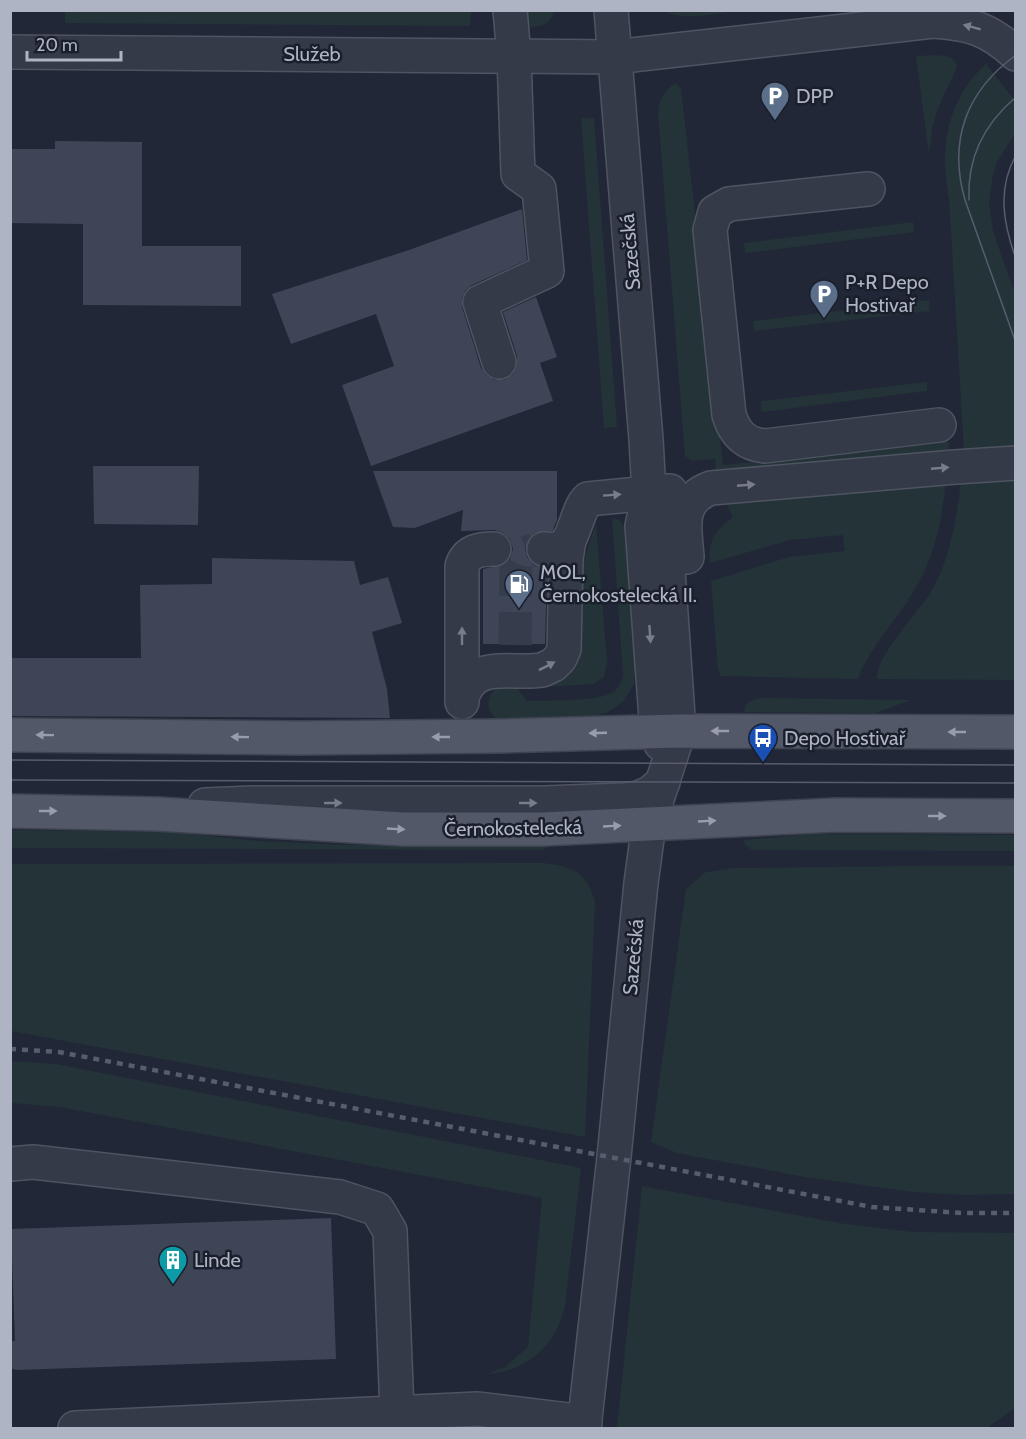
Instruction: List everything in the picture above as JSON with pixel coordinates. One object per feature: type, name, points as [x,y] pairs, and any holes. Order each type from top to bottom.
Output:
[{"type":"main road","points":[[10,735],[298,738],[499,736],[668,731],[1016,732]]},
{"type":"main road","name":"Černokostelecká","points":[[10,811],[86,811],[403,829],[543,829],[836,815],[1016,816]]},
{"type":"street","points":[[499,362],[480,302],[548,271],[539,189],[518,174],[510,10]]},
{"type":"street","name":"Sazečská","points":[[611,10],[649,493],[642,526],[668,731]]},
{"type":"street","name":"Služeb","points":[[10,52],[614,57],[793,23],[933,21],[953,22],[984,30],[1016,54]]},
{"type":"street","points":[[868,189],[729,204],[715,212],[710,230],[729,415],[741,437],[748,442],[765,446],[939,425]]},
{"type":"street","points":[[491,671],[542,670],[553,665],[560,658],[565,643],[566,559],[556,545],[588,499],[1016,463]]},
{"type":"street","points":[[676,666],[690,602],[684,522],[686,510],[701,492],[711,489]]},
{"type":"street","name":"Sazečská","points":[[649,493],[665,526],[676,666],[668,731]]},
{"type":"street","points":[[494,549],[469,554],[462,566],[462,698],[463,711],[471,723],[477,729],[499,736]]},
{"type":"street","points":[[462,698],[468,683],[482,673],[498,669],[509,662],[515,645]]},
{"type":"street","points":[[86,811],[253,803],[544,803],[638,798],[650,793],[666,772],[668,731]]},
{"type":"street","name":"Sazečská","points":[[584,1425],[614,1157],[639,900],[649,824],[666,772]]},
{"type":"street","points":[[10,1164],[33,1162],[340,1197],[377,1209],[390,1231],[398,1412]]},
{"type":"street","points":[[75,1428],[478,1409],[584,1425]]},
{"type":"shaded area","points":[[65,10],[471,11],[470,26],[65,23]]},
{"type":"shaded area","points":[[522,11],[554,11],[545,24],[520,27]]},
{"type":"shaded area","points":[[664,11],[737,11],[681,16]]},
{"type":"shaded area","points":[[936,55],[952,59],[957,67],[938,108],[932,129],[929,155],[916,56]]},
{"type":"shaded area","points":[[986,64],[1015,101],[1015,133],[997,162],[989,202],[993,231],[1015,294],[1015,448],[964,451],[949,198],[946,180],[946,143],[949,126],[962,93]]},
{"type":"shaded area","points":[[675,83],[681,88],[723,465],[949,442],[949,453],[866,457],[716,473],[715,459],[693,461],[685,456],[658,112],[663,95]]},
{"type":"shaded area","points":[[581,118],[594,118],[617,427],[604,428]]},
{"type":"shaded area","points":[[913,222],[914,232],[745,253],[744,243]]},
{"type":"shaded area","points":[[929,300],[930,311],[754,331],[753,321]]},
{"type":"shaded area","points":[[927,382],[927,391],[762,412],[761,401]]},
{"type":"shaded area","points":[[1015,478],[1015,680],[877,679],[883,658],[928,597],[940,574],[952,535],[961,480]]},
{"type":"shaded area","points":[[946,481],[939,525],[926,568],[912,594],[869,656],[858,679],[721,676],[718,669],[711,581],[789,557],[845,551],[843,535],[790,540],[710,563],[710,548],[717,531],[733,517],[727,505],[738,500]]},
{"type":"shaded area","points":[[612,518],[621,522],[626,534],[636,660],[634,684],[624,701],[608,712],[590,717],[501,720],[496,718],[488,706],[488,701],[493,692],[499,688],[517,688],[527,701],[596,697],[613,692],[620,685],[623,676]]},
{"type":"shaded area","points":[[596,523],[607,662],[604,677],[593,684],[529,688],[545,683]]},
{"type":"shaded area","points":[[755,699],[911,700],[875,713],[744,712],[747,703]]},
{"type":"shaded area","points":[[11,830],[170,832],[259,841],[346,845],[549,846],[543,850],[11,848]]},
{"type":"shaded area","points":[[811,834],[1015,835],[1015,851],[752,850],[745,845],[744,840]]},
{"type":"shaded area","points":[[544,863],[577,873],[588,884],[595,902],[585,1137],[11,1031],[11,864]]},
{"type":"shaded area","points":[[1015,866],[1015,1194],[964,1195],[913,1192],[805,1177],[677,1153],[651,1142],[686,889],[706,872],[734,868]]},
{"type":"shaded area","points":[[10,1061],[56,1064],[581,1168],[565,1306],[555,1333],[538,1354],[527,1362],[515,1368],[487,1374],[505,1367],[528,1347],[542,1198],[60,1107],[11,1103]]},
{"type":"shaded area","points":[[642,1186],[839,1223],[913,1232],[1015,1233],[1015,1408],[987,1428],[617,1428]]},
{"type":"building","points":[[55,141],[142,142],[142,246],[241,246],[241,306],[83,305],[83,224],[10,223],[10,149],[55,149]]},
{"type":"building","points":[[522,209],[527,260],[472,285],[465,291],[462,307],[481,368],[494,380],[504,380],[513,374],[517,365],[517,356],[503,312],[536,297],[557,357],[540,363],[553,401],[371,466],[342,385],[394,366],[376,314],[291,344],[272,294],[409,250]]},
{"type":"building","points":[[93,466],[199,466],[198,525],[94,524]]},
{"type":"building","points":[[373,471],[557,471],[557,520],[553,531],[535,533],[528,539],[525,548],[527,557],[534,565],[547,568],[545,644],[483,644],[483,569],[503,565],[510,559],[513,549],[510,539],[502,532],[494,530],[461,531],[463,510],[415,528],[393,527]]},
{"type":"building","points":[[212,558],[354,561],[360,585],[388,577],[402,623],[372,632],[387,689],[390,718],[10,716],[10,658],[141,658],[140,585],[212,584]]},
{"type":"building","name":"Linde","points":[[331,1218],[336,1359],[16,1370],[10,1368],[10,1341],[15,1341],[11,1229]]},
{"type":"tunnel","points":[[515,645],[516,566],[521,555],[535,549]]},
{"type":"tram line","points":[[1016,55],[999,69],[973,101],[960,138],[959,158],[960,178],[965,200],[1016,343]]},
{"type":"tram line","points":[[969,200],[971,170],[980,143],[995,119],[1016,97]]},
{"type":"tram line","points":[[1016,155],[1010,168],[1004,193],[1005,219],[1016,259]]},
{"type":"tram line","points":[[10,760],[1016,765]]},
{"type":"tram line","points":[[10,780],[1016,783]]},
{"type":"railway","points":[[10,1049],[59,1052],[872,1207],[962,1213],[1016,1213]]},
{"type":"place","name":"DPP","points":[[775,122]]},
{"type":"place","name":"P+R Depo Hostivař","points":[[824,320]]},
{"type":"place","name":"MOL, Černokostelecká II.","points":[[519,610]]},
{"type":"place","name":"Depo Hostivař","points":[[763,764]]},
{"type":"place","name":"Linde","points":[[173,1286]]}]
